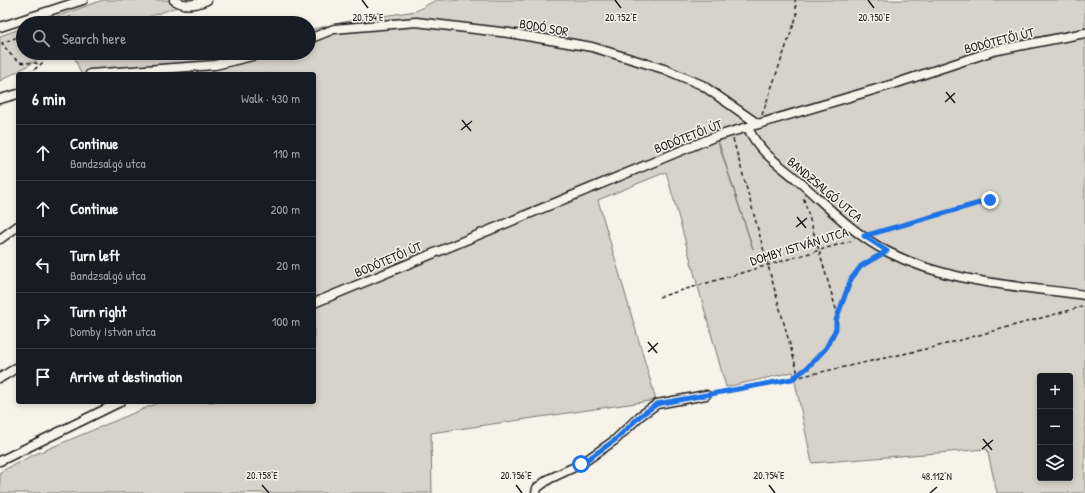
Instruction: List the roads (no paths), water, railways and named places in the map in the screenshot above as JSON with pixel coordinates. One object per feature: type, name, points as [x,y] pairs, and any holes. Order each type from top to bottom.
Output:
[{"type":"street","points":[[34,16],[83,0]]},
{"type":"street","points":[[174,0],[180,4],[188,5],[198,4],[207,0]]},
{"type":"street","points":[[0,27],[16,22]]},
{"type":"street","name":"BODÓ SOR","points":[[316,36],[334,29],[416,22],[509,33],[592,47],[664,69],[702,85],[758,124]]},
{"type":"street","name":"BODÓTETŐI ÚT","points":[[316,302],[714,137],[897,83],[993,52],[1085,33]]},
{"type":"street","points":[[118,72],[215,65],[236,60]]},
{"type":"street","points":[[0,99],[16,95]]},
{"type":"street","name":"BANDZSALGÓ UTCA","points":[[748,128],[754,140],[768,156],[799,181],[847,225],[887,251],[939,273],[980,282],[1085,294]]},
{"type":"street","points":[[0,239],[16,227]]},
{"type":"street","points":[[0,378],[16,368]]},
{"type":"street","points":[[536,493],[537,488],[549,479],[581,464],[615,440],[640,416],[657,404],[706,395]]},
{"type":"street","points":[[0,461],[116,404]]}]
